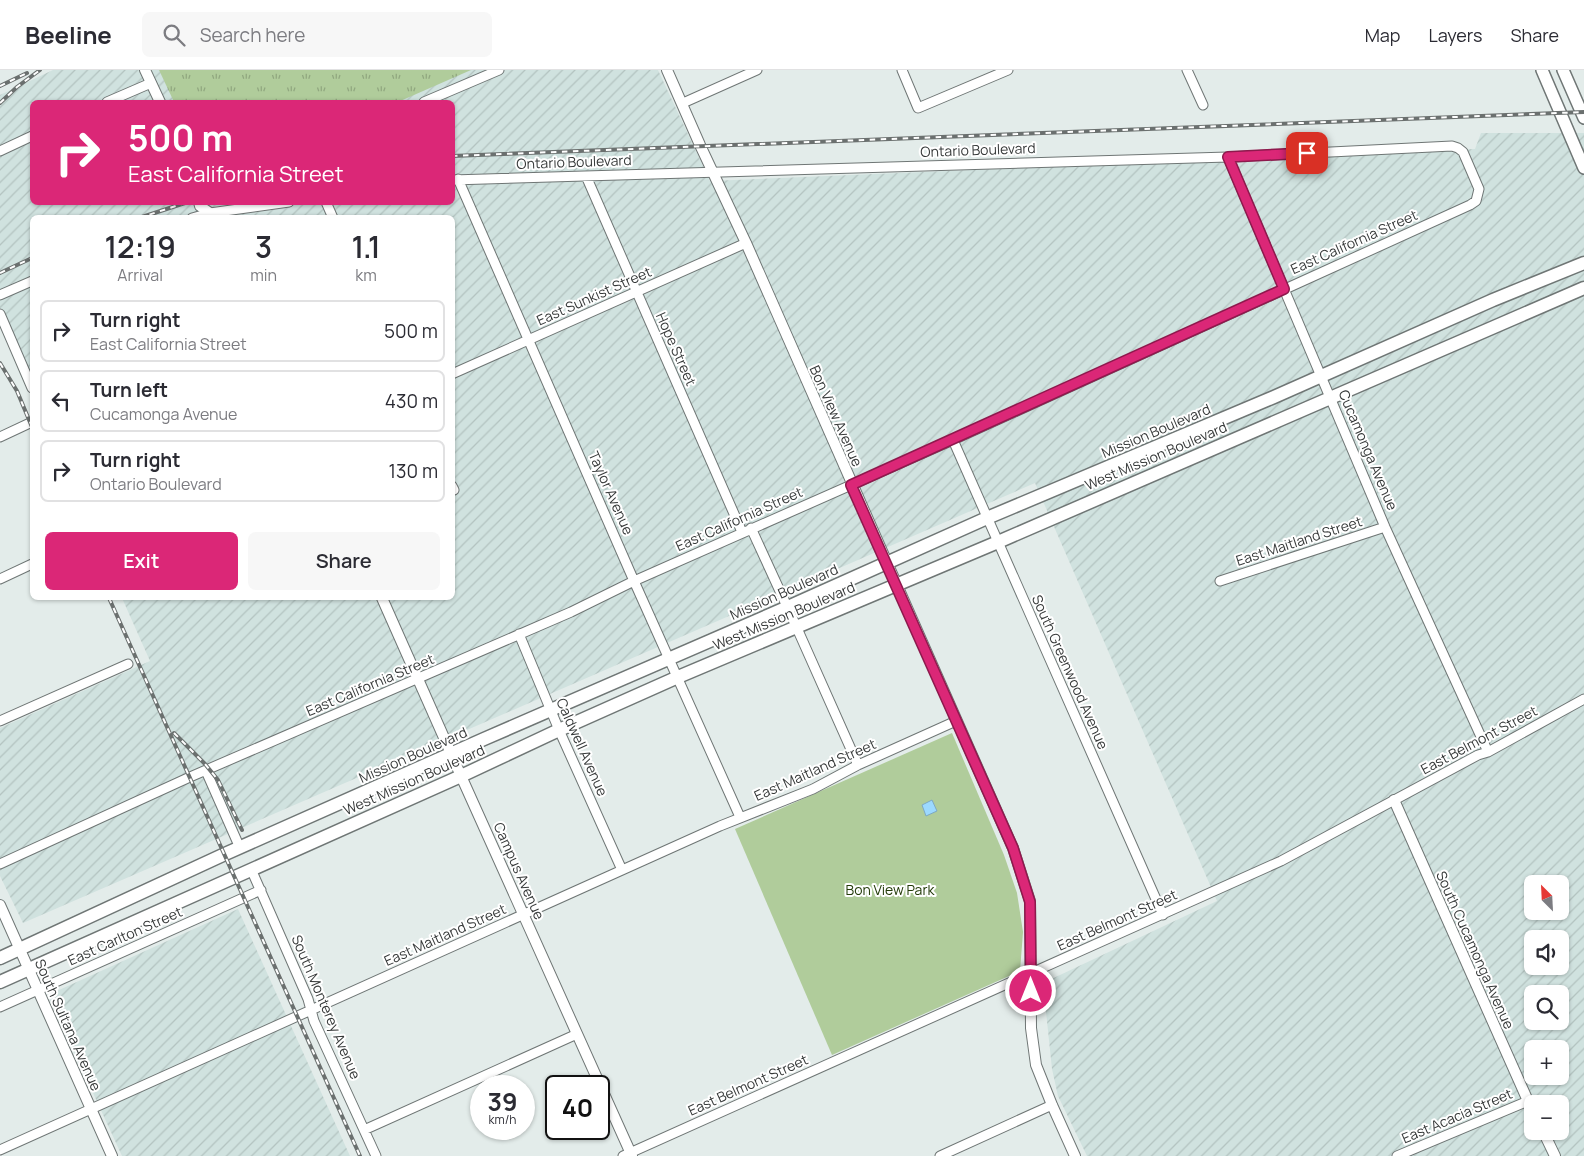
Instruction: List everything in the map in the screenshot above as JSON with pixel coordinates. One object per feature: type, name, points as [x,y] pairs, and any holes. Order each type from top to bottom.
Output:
[{"type":"main road","points":[[1542,70],[1584,168]]},
{"type":"main road","points":[[1563,70],[1584,118]]},
{"type":"main road","name":"Mission Boulevard","points":[[0,958],[240,848],[987,518],[1322,376],[1493,300],[1584,263]]},
{"type":"main road","name":"West Mission Boulevard","points":[[0,982],[678,677],[998,542],[1331,396],[1584,288]]},
{"type":"street","points":[[145,70],[159,100]]},
{"type":"street","points":[[429,100],[499,70]]},
{"type":"street","name":"Bon View Avenue","points":[[667,70],[1013,848],[1030,902],[1031,1028],[1036,1064],[1075,1156]]},
{"type":"street","points":[[682,103],[756,70]]},
{"type":"street","points":[[902,70],[918,108],[1008,70]]},
{"type":"street","points":[[1187,70],[1203,105]]},
{"type":"street","points":[[112,100],[151,83]]},
{"type":"street","points":[[0,151],[30,137]]},
{"type":"street","name":"Ontario Boulevard","points":[[456,179],[1228,157],[1452,146],[1462,152],[1479,189]]},
{"type":"street","name":"Cucamonga Avenue","points":[[1228,157],[1386,527],[1488,752]]},
{"type":"street","name":"Hope Street","points":[[586,176],[742,532]]},
{"type":"street","name":"Taylor Avenue","points":[[456,179],[740,817]]},
{"type":"street","name":"East California Street","points":[[0,864],[206,771],[571,612],[742,532],[953,440],[1470,205],[1478,198],[1479,189]]},
{"type":"street","points":[[200,205],[211,211],[262,205]]},
{"type":"street","name":"East Sunkist Street","points":[[455,373],[746,244]]},
{"type":"street","points":[[0,295],[30,282]]},
{"type":"street","points":[[0,314],[30,383]]},
{"type":"street","points":[[0,437],[30,423]]},
{"type":"street","name":"South Greenwood Avenue","points":[[953,440],[1163,915]]},
{"type":"street","name":"East Maitland Street","points":[[1220,581],[1386,527]]},
{"type":"street","points":[[751,528],[858,765]]},
{"type":"street","points":[[0,578],[30,565]]},
{"type":"street","name":"Campus Avenue","points":[[383,600],[577,1034],[628,1155]]},
{"type":"street","name":"Caldwell Avenue","points":[[519,634],[558,730],[622,870]]},
{"type":"street","points":[[0,721],[128,664]]},
{"type":"street","name":"East Belmont Street","points":[[628,1155],[1281,861],[1584,699]]},
{"type":"street","name":"East Maitland Street","points":[[0,1150],[740,817],[804,792],[858,765],[956,721]]},
{"type":"street","points":[[206,771],[240,848]]},
{"type":"street","name":"South Cucamonga Avenue","points":[[1394,800],[1525,1095]]},
{"type":"street","name":"South Monterey Avenue","points":[[251,869],[308,999],[314,1021],[376,1156]]},
{"type":"street","name":"East Carlton Street","points":[[0,1007],[261,890]]},
{"type":"street","name":"South Sultana Avenue","points":[[0,905],[112,1156]]},
{"type":"street","points":[[364,1130],[577,1034]]},
{"type":"street","points":[[940,1156],[1052,1105]]},
{"type":"street","name":"East Acacia Street","points":[[1397,1156],[1524,1108]]},
{"type":"street","points":[[1547,1140],[1555,1156]]},
{"type":"shaded area","points":[[53,70],[658,70],[710,181],[1475,149],[1481,133],[1584,133],[1584,1156],[1087,1156],[1058,1096],[1052,1069],[1043,983],[1217,901],[1035,483],[23,923],[0,876],[0,728],[150,661],[123,600],[455,600],[455,215],[30,215],[30,390],[0,322],[0,95]]},
{"type":"shaded area","points":[[238,909],[350,1156],[122,1156],[48,995]]},
{"type":"green space","points":[[159,70],[471,70],[403,100],[173,100]]},
{"type":"green space","name":"Bon View Park","points":[[952,733],[1004,855],[1017,893],[1023,932],[1020,971],[832,1055],[735,829]]},
{"type":"water","points":[[932,800],[937,811],[926,816],[922,805]]},
{"type":"railway","points":[[0,103],[17,87],[40,70]]},
{"type":"railway","points":[[0,86],[27,73]]},
{"type":"railway","points":[[455,156],[1584,112]]},
{"type":"railway","points":[[148,215],[179,205]]},
{"type":"railway","points":[[0,273],[30,259]]},
{"type":"railway","points":[[0,363],[17,391],[30,422]]},
{"type":"railway","points":[[110,600],[360,1156]]},
{"type":"railway","points":[[174,733],[218,780],[242,830]]},
{"type":"route","points":[[1031,991],[1030,902],[1013,848],[851,485],[1284,289],[1228,157],[1307,153]]}]
